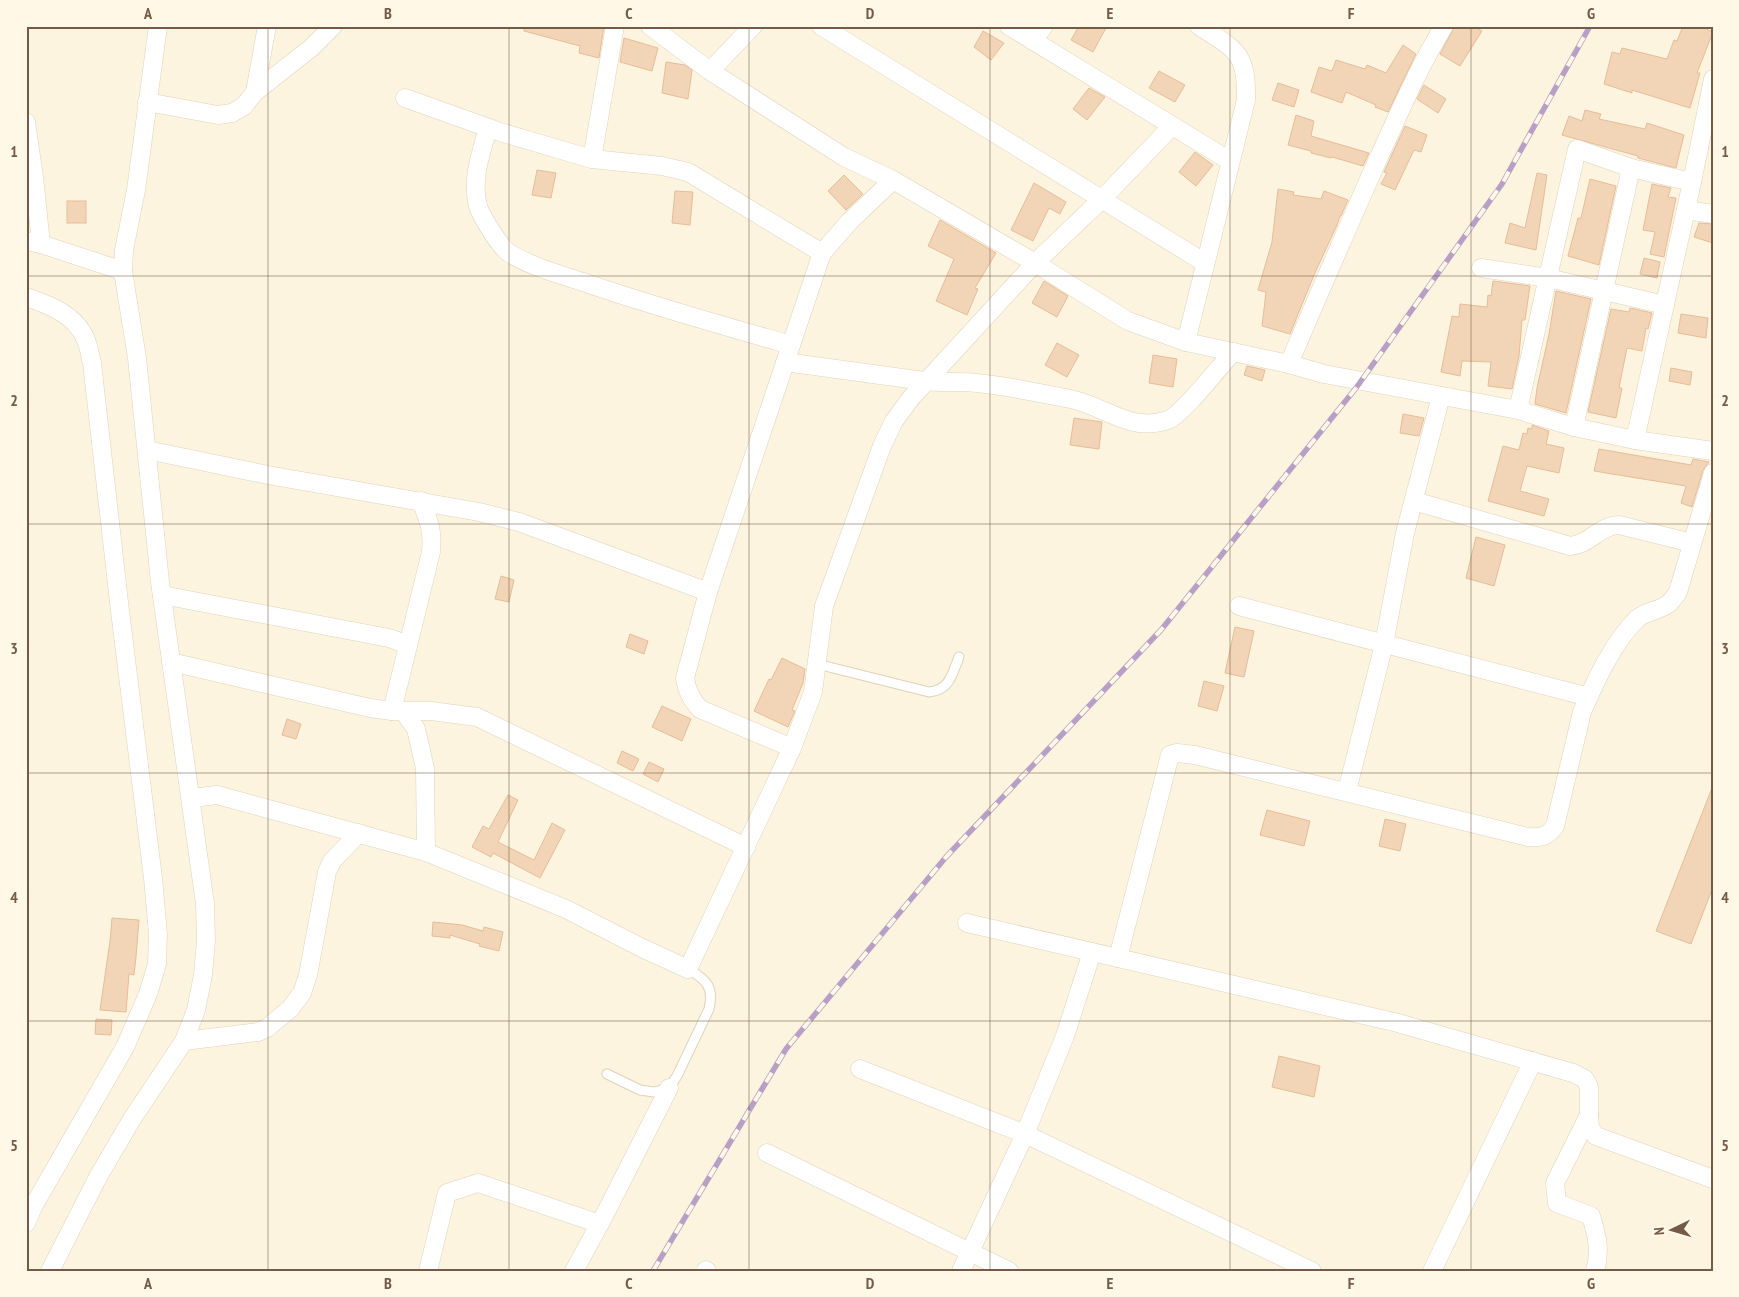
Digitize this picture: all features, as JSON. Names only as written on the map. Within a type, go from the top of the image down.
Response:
[{"type":"street","points":[[50,1271],[98,1178],[132,1119],[184,1041],[196,1010],[203,975],[206,940],[205,904],[162,595],[137,358],[123,271],[124,250],[136,190],[158,26]]},
{"type":"street","points":[[255,92],[267,26]]},
{"type":"street","points":[[147,102],[218,114],[232,113],[244,106],[255,92],[311,48],[333,26]]},
{"type":"street","points":[[592,159],[615,26]]},
{"type":"street","points":[[650,26],[710,71],[844,157],[893,180],[1035,263],[1128,321],[1186,342],[1289,364],[1324,374],[1518,410],[1574,427],[1635,440],[1713,450]]},
{"type":"street","points":[[710,71],[753,26]]},
{"type":"street","points":[[822,26],[1205,263]]},
{"type":"street","points":[[1009,26],[1230,161]]},
{"type":"street","points":[[1033,41],[1044,26]]},
{"type":"street","points":[[1186,342],[1246,100],[1246,74],[1242,62],[1233,48],[1198,26]]},
{"type":"street","points":[[1289,364],[1336,251],[1409,91],[1430,48],[1444,26]]},
{"type":"street","points":[[1635,440],[1692,182],[1707,135],[1713,79]]},
{"type":"street","points":[[405,98],[488,128],[592,159],[662,166],[688,172],[822,253]]},
{"type":"street","points":[[26,122],[34,177],[33,242],[123,271]]},
{"type":"street","points":[[191,798],[217,795],[426,852],[566,909],[688,969],[792,748],[813,692],[824,606],[882,446],[894,421],[911,398],[1035,263],[1102,199],[1172,126]]},
{"type":"street","points":[[488,128],[476,174],[475,188],[478,207],[496,238],[507,252],[531,264],[643,302],[791,345]]},
{"type":"street","points":[[1518,410],[1577,149],[1631,168],[1692,182]]},
{"type":"street","points":[[1574,427],[1631,168]]},
{"type":"street","points":[[792,748],[700,709],[686,690],[685,678],[708,592],[822,253],[850,221],[893,180]]},
{"type":"street","points":[[1686,210],[1713,214]]},
{"type":"street","points":[[1481,268],[1548,278],[1665,305]]},
{"type":"street","points":[[26,297],[61,311],[76,323],[86,339],[92,363],[120,611],[154,878],[158,934],[157,964],[148,994],[125,1047],[26,1223]]},
{"type":"street","points":[[785,362],[927,381],[978,383],[1074,400],[1123,420],[1148,424],[1170,419],[1184,408],[1233,352]]},
{"type":"street","points":[[1347,792],[1384,644],[1406,533],[1441,396]]},
{"type":"street","points":[[147,450],[268,475],[479,512],[519,522],[708,592]]},
{"type":"street","points":[[1118,958],[1170,755],[1177,753],[1195,755],[1528,837],[1540,838],[1548,835],[1555,826],[1582,712],[1617,644],[1638,618],[1668,604],[1678,592],[1713,473]]},
{"type":"street","points":[[398,712],[408,644],[431,552],[431,528],[421,501]]},
{"type":"street","points":[[1414,501],[1570,546],[1580,545],[1602,529],[1620,525],[1692,543]]},
{"type":"street","points":[[162,595],[389,638],[408,644]]},
{"type":"street","points":[[1239,606],[1589,697]]},
{"type":"street","points":[[172,662],[398,712],[430,711],[477,717],[746,846]]},
{"type":"street","points":[[398,712],[416,729],[425,768],[426,852]]},
{"type":"street","points":[[184,1041],[258,1032],[267,1028],[297,1001],[308,975],[327,872],[332,861],[359,833]]},
{"type":"street","points":[[967,923],[1398,1023],[1573,1072],[1585,1079],[1589,1087],[1590,1128],[1596,1136],[1713,1180]]},
{"type":"street","points":[[961,1271],[1025,1134],[1065,1036],[1092,952]]},
{"type":"street","points":[[1432,1271],[1533,1062]]},
{"type":"street","points":[[860,1069],[1025,1134],[1312,1271]]},
{"type":"street","points":[[574,1271],[669,1088]]},
{"type":"street","points":[[1589,1116],[1555,1183],[1557,1203],[1591,1216],[1599,1240],[1598,1262],[1595,1271]]},
{"type":"street","points":[[767,1153],[1008,1271]]},
{"type":"street","points":[[428,1271],[447,1193],[478,1183],[600,1224]]},
{"type":"lane","points":[[817,664],[929,692],[937,691],[947,684],[959,657]]},
{"type":"lane","points":[[607,1074],[640,1090],[654,1092],[669,1088],[681,1067],[712,999],[711,989],[703,978],[688,969]]},
{"type":"building","points":[[524,26],[604,26],[599,58],[579,53],[580,46],[524,31]]},
{"type":"building","points":[[1079,26],[1107,26],[1093,52],[1071,40]]},
{"type":"building","points":[[1455,26],[1473,26],[1482,31],[1460,66],[1440,54]]},
{"type":"building","points":[[1683,26],[1699,26],[1713,32],[1697,73],[1700,73],[1690,108],[1632,90],[1632,93],[1604,84],[1612,52],[1620,54],[1622,48],[1667,59],[1674,40],[1677,41]]},
{"type":"building","points":[[983,31],[1004,43],[991,60],[974,47]]},
{"type":"building","points":[[624,38],[658,48],[652,71],[620,62]]},
{"type":"building","points":[[1403,45],[1416,54],[1388,112],[1346,92],[1342,103],[1311,92],[1319,67],[1332,71],[1336,60],[1365,69],[1367,65],[1386,73]]},
{"type":"building","points":[[666,62],[685,65],[692,70],[688,99],[662,93]]},
{"type":"building","points":[[1159,71],[1185,85],[1175,102],[1149,88]]},
{"type":"building","points":[[1278,83],[1299,90],[1294,107],[1272,100]]},
{"type":"building","points":[[1424,85],[1446,99],[1438,113],[1417,99]]},
{"type":"building","points":[[1089,88],[1105,97],[1087,120],[1073,109]]},
{"type":"building","points":[[1585,110],[1601,114],[1599,119],[1645,129],[1647,123],[1684,135],[1676,168],[1562,135],[1569,116],[1582,121]]},
{"type":"building","points":[[1296,115],[1314,121],[1311,136],[1369,153],[1363,166],[1311,153],[1311,151],[1288,145]]},
{"type":"building","points":[[1405,126],[1427,135],[1421,152],[1414,150],[1395,190],[1381,184],[1387,173],[1384,172]]},
{"type":"building","points":[[1195,152],[1213,165],[1196,186],[1179,172]]},
{"type":"building","points":[[537,170],[556,173],[551,198],[532,195]]},
{"type":"building","points":[[1537,173],[1547,175],[1536,250],[1505,243],[1510,223],[1525,228]]},
{"type":"building","points":[[844,175],[863,194],[846,210],[828,191]]},
{"type":"building","points":[[1590,179],[1616,186],[1599,265],[1568,256],[1578,218],[1581,218]]},
{"type":"building","points":[[1034,183],[1066,202],[1060,214],[1049,208],[1033,241],[1011,230]]},
{"type":"building","points":[[1652,184],[1671,188],[1668,197],[1676,198],[1664,257],[1650,254],[1655,232],[1643,230]]},
{"type":"building","points":[[1278,189],[1294,192],[1293,195],[1321,199],[1324,191],[1348,200],[1290,334],[1262,326],[1266,292],[1258,290],[1272,242]]},
{"type":"building","points":[[675,191],[693,192],[690,225],[672,223]]},
{"type":"building","points":[[67,201],[86,201],[86,223],[67,223]]},
{"type":"building","points":[[940,220],[996,253],[975,288],[978,289],[967,315],[936,301],[954,259],[928,246]]},
{"type":"building","points":[[1699,223],[1713,224],[1713,243],[1694,237]]},
{"type":"building","points":[[1644,258],[1660,262],[1657,278],[1640,274]]},
{"type":"building","points":[[1044,281],[1068,296],[1057,317],[1032,303]]},
{"type":"building","points":[[1493,281],[1530,286],[1525,320],[1522,320],[1519,356],[1512,389],[1488,386],[1491,362],[1462,361],[1460,376],[1441,372],[1452,316],[1459,317],[1460,304],[1487,307],[1488,295],[1491,296]]},
{"type":"building","points":[[1556,291],[1591,299],[1566,413],[1535,404]]},
{"type":"building","points":[[1630,308],[1652,313],[1648,329],[1646,328],[1642,351],[1627,348],[1619,388],[1622,388],[1616,418],[1588,412],[1611,309],[1629,312]]},
{"type":"building","points":[[1681,314],[1708,318],[1706,338],[1678,333]]},
{"type":"building","points":[[1057,343],[1079,355],[1067,377],[1045,365]]},
{"type":"building","points":[[1153,355],[1177,359],[1173,387],[1149,383]]},
{"type":"building","points":[[1247,366],[1265,370],[1262,381],[1244,375]]},
{"type":"building","points":[[1671,368],[1692,372],[1690,385],[1669,381]]},
{"type":"building","points":[[1403,414],[1424,418],[1419,436],[1400,433]]},
{"type":"building","points":[[1074,418],[1102,422],[1099,449],[1070,445]]},
{"type":"building","points":[[1532,425],[1549,431],[1546,444],[1564,448],[1559,473],[1527,466],[1520,491],[1549,499],[1544,516],[1488,501],[1503,446],[1519,450],[1523,433],[1527,434],[1528,428],[1532,429]]},
{"type":"building","points":[[1599,449],[1691,465],[1693,459],[1709,462],[1703,470],[1692,507],[1681,503],[1686,486],[1594,471]]},
{"type":"building","points":[[1476,537],[1505,545],[1494,586],[1466,578]]},
{"type":"building","points":[[501,576],[514,580],[509,602],[495,599]]},
{"type":"building","points":[[1235,627],[1254,631],[1244,677],[1225,673]]},
{"type":"building","points":[[630,634],[648,641],[644,654],[626,647]]},
{"type":"building","points":[[782,658],[805,669],[803,683],[792,710],[795,711],[788,727],[754,711],[769,679],[771,680]]},
{"type":"building","points":[[1204,681],[1224,686],[1217,711],[1198,706]]},
{"type":"building","points":[[662,706],[691,719],[682,741],[652,727]]},
{"type":"building","points":[[287,719],[301,724],[296,739],[282,735]]},
{"type":"building","points":[[622,751],[639,759],[633,771],[617,763]]},
{"type":"building","points":[[649,762],[664,769],[658,782],[643,774]]},
{"type":"building","points":[[1712,788],[1713,887],[1691,944],[1656,931]]},
{"type":"building","points":[[508,795],[518,800],[498,842],[534,860],[552,823],[565,830],[540,878],[493,853],[491,857],[472,847],[483,826],[489,829]]},
{"type":"building","points":[[1267,810],[1310,821],[1304,846],[1260,835]]},
{"type":"building","points":[[1385,819],[1406,824],[1400,851],[1379,846]]},
{"type":"building","points":[[112,918],[139,920],[134,975],[129,974],[126,1012],[100,1010]]},
{"type":"building","points":[[433,922],[462,925],[483,931],[484,927],[503,932],[499,951],[450,935],[450,938],[432,936]]},
{"type":"building","points":[[96,1019],[112,1020],[111,1035],[95,1034]]},
{"type":"building","points":[[1279,1056],[1320,1066],[1314,1097],[1272,1087]]},
{"type":"railway","points":[[653,1271],[786,1049],[946,857],[1161,630],[1356,388],[1502,184],[1590,26]]}]
